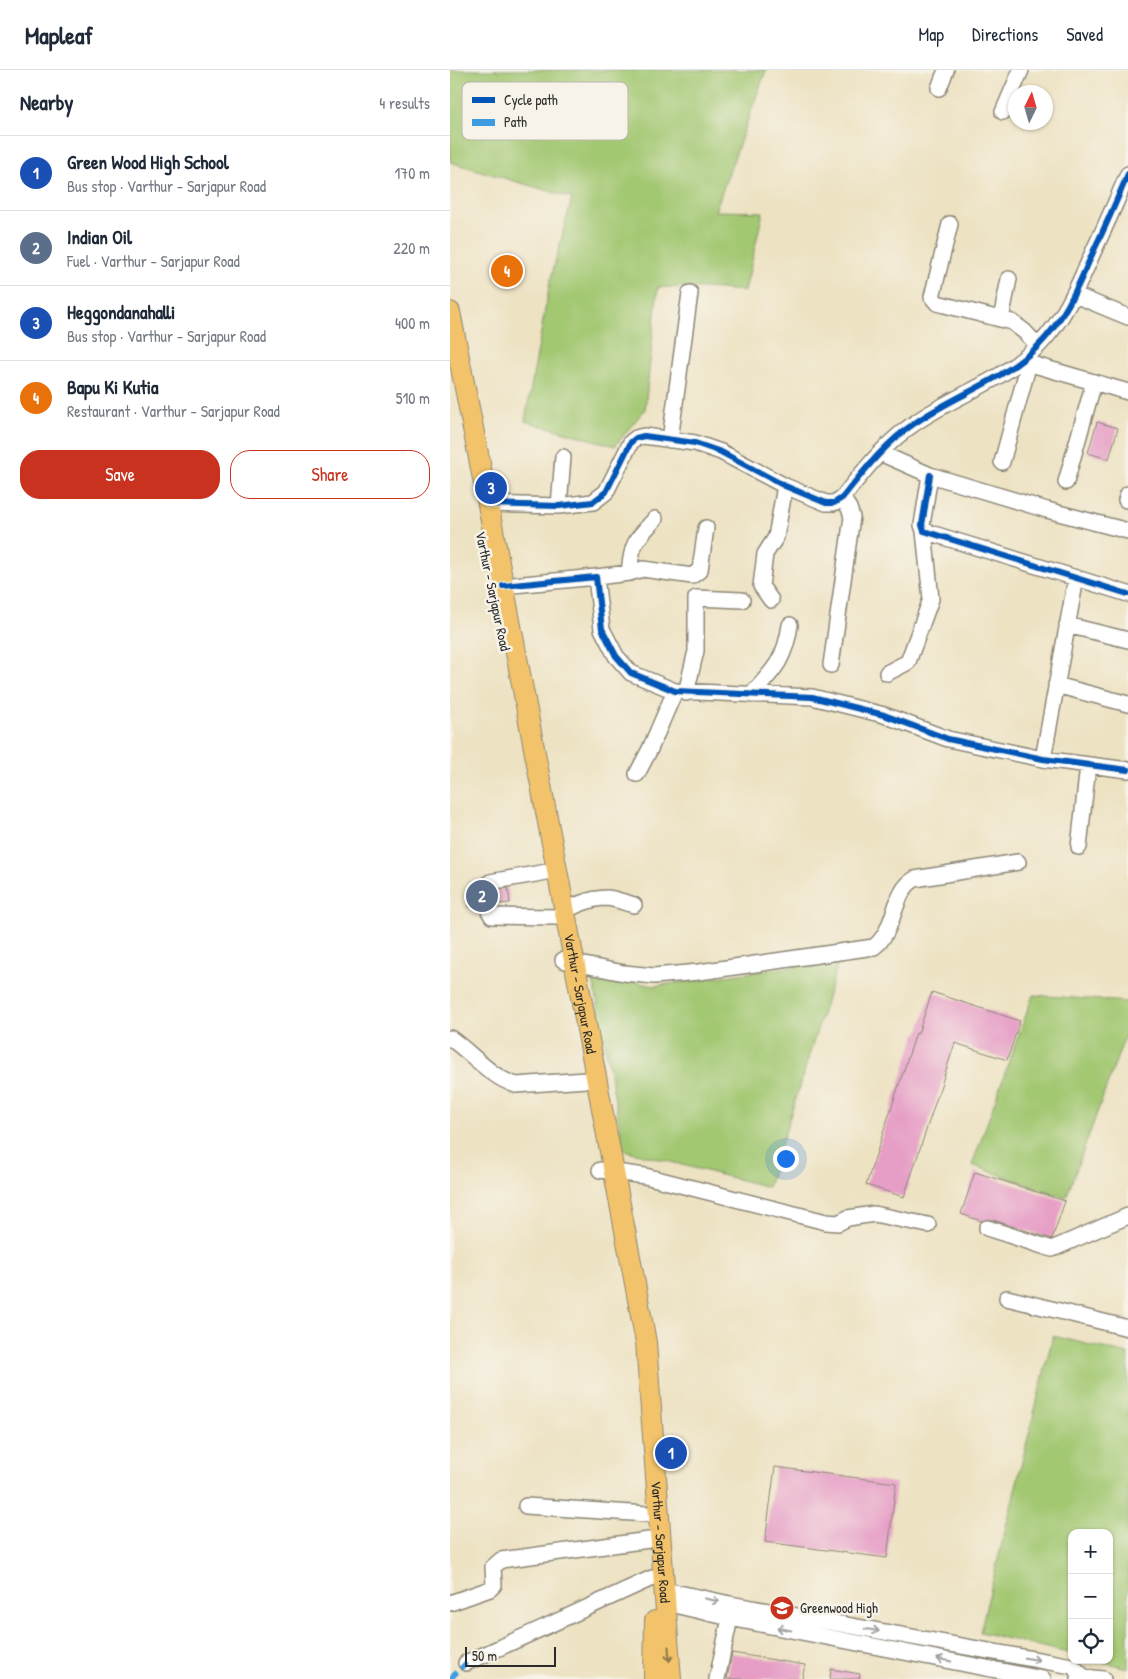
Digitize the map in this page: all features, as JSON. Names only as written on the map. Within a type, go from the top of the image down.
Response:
[{"type":"main road","name":"Varthur - Sarjapur Road","points":[[450,312],[503,586],[607,1171],[636,1356],[649,1540],[661,1590],[655,1619],[654,1679]]},
{"type":"main road","name":"Varthur - Sarjapur Road","points":[[450,362],[476,510],[494,592],[547,872],[560,914]]},
{"type":"main road","name":"Varthur - Sarjapur Road","points":[[569,962],[586,1080],[646,1342],[661,1590],[671,1679]]},
{"type":"street","points":[[939,88],[946,70]]},
{"type":"street","points":[[1003,112],[1021,70]]},
{"type":"street","points":[[488,504],[559,506],[593,502],[606,492],[631,442],[636,438],[644,436],[696,443],[721,452],[785,486],[826,503],[834,503],[842,498],[880,453],[913,424],[945,404],[1025,362],[1063,314],[1075,295],[1128,174]]},
{"type":"street","points":[[950,224],[932,297],[937,303],[1012,322],[1038,346]]},
{"type":"street","points":[[1001,319],[1009,279]]},
{"type":"street","points":[[670,440],[690,293]]},
{"type":"street","points":[[1075,295],[1128,317]]},
{"type":"street","points":[[1025,362],[1128,392]]},
{"type":"street","points":[[1002,462],[1025,362]]},
{"type":"street","points":[[1066,482],[1094,382]]},
{"type":"street","points":[[880,453],[930,475],[1047,510],[1128,531]]},
{"type":"street","points":[[559,506],[563,457]]},
{"type":"street","points":[[887,673],[908,662],[931,599],[922,525],[930,475]]},
{"type":"street","points":[[771,600],[761,586],[765,554],[776,537],[785,486]]},
{"type":"street","points":[[831,665],[852,516],[842,498]]},
{"type":"street","points":[[629,572],[631,550],[636,540],[655,519]]},
{"type":"street","points":[[503,586],[596,577],[643,568],[692,576],[700,570],[706,528]]},
{"type":"street","points":[[924,530],[1128,594]]},
{"type":"street","points":[[596,577],[602,629],[616,656],[631,673],[680,692],[812,697],[884,715],[948,739],[1043,759],[1128,770]]},
{"type":"street","points":[[1043,759],[1076,578]]},
{"type":"street","points":[[637,774],[680,692],[696,651],[696,598],[742,600]]},
{"type":"street","points":[[751,695],[777,666],[785,651],[790,624]]},
{"type":"street","points":[[1067,625],[1128,640]]},
{"type":"street","points":[[1056,685],[1128,704]]},
{"type":"street","points":[[1079,847],[1088,765]]},
{"type":"street","points":[[569,962],[624,973],[654,976],[699,972],[874,947],[886,936],[903,890],[908,882],[915,879],[1018,862]]},
{"type":"street","points":[[547,872],[490,882],[486,889],[486,901],[492,916],[560,914],[596,899],[609,898],[634,905]]},
{"type":"street","points":[[450,1038],[505,1082],[516,1085],[586,1080]]},
{"type":"street","points":[[607,1171],[645,1176],[826,1222],[838,1223],[848,1218],[874,1214],[928,1225]]},
{"type":"street","points":[[987,1228],[1052,1250],[1128,1216]]},
{"type":"street","points":[[1007,1298],[1128,1328]]},
{"type":"street","points":[[526,1506],[648,1514]]},
{"type":"street","points":[[450,1603],[490,1589],[494,1585],[493,1567],[501,1560],[649,1540]]},
{"type":"street","points":[[661,1590],[730,1618],[1043,1679]]},
{"type":"street","points":[[466,1663],[661,1590],[1072,1666],[1082,1678],[1103,1679]]},
{"type":"street","points":[[717,1679],[730,1618]]},
{"type":"green space","points":[[450,70],[766,70],[715,211],[763,212],[745,291],[658,287],[645,409],[615,446],[525,421],[550,282],[572,198],[450,162]]},
{"type":"green space","points":[[839,960],[768,1187],[624,1150],[592,973],[654,986]]},
{"type":"green space","points":[[1033,995],[1128,1002],[1128,1028],[1066,1198],[972,1165]]},
{"type":"green space","points":[[1053,1336],[1128,1354],[1128,1668],[1112,1664],[1113,1529],[1068,1529],[1068,1653],[980,1632]]},
{"type":"building","points":[[1097,422],[1118,428],[1109,459],[1088,453]]},
{"type":"building","points":[[508,888],[510,903],[496,904],[496,890]]},
{"type":"building","points":[[477,889],[477,906],[469,907],[468,890]]},
{"type":"building","points":[[932,992],[1020,1021],[1007,1060],[955,1043],[904,1197],[866,1185],[916,1033],[918,1034]]},
{"type":"building","points":[[975,1172],[1065,1201],[1052,1239],[990,1219],[981,1221],[961,1214]]},
{"type":"building","points":[[775,1467],[896,1483],[887,1558],[765,1542]]},
{"type":"building","points":[[732,1653],[805,1665],[802,1679],[727,1679]]},
{"type":"building","points":[[831,1669],[860,1674],[859,1679],[830,1679]]},
{"type":"marked path","points":[[450,1679],[466,1663]]},
{"type":"cycle path","points":[[488,504],[559,506],[593,502],[606,492],[631,442],[636,438],[644,436],[695,443],[721,452],[785,486],[826,503],[834,503],[842,498],[876,458],[904,431],[930,413],[1008,370],[1047,337],[1063,314],[1076,289],[1128,174]]},
{"type":"cycle path","points":[[930,475],[922,525],[924,531],[1128,594]]},
{"type":"cycle path","points":[[503,586],[596,577],[602,629],[616,656],[631,673],[675,691],[812,697],[884,715],[948,739],[1043,759],[1128,770]]},
{"type":"place","name":"Bapu Ki Kutia","points":[[507,271]]},
{"type":"place","name":"Heggondanahalli","points":[[491,488]]},
{"type":"place","name":"Indian Oil","points":[[482,896]]},
{"type":"place","name":"Green Wood High School","points":[[671,1453]]},
{"type":"place","name":"Greenwood High","points":[[782,1608]]}]
